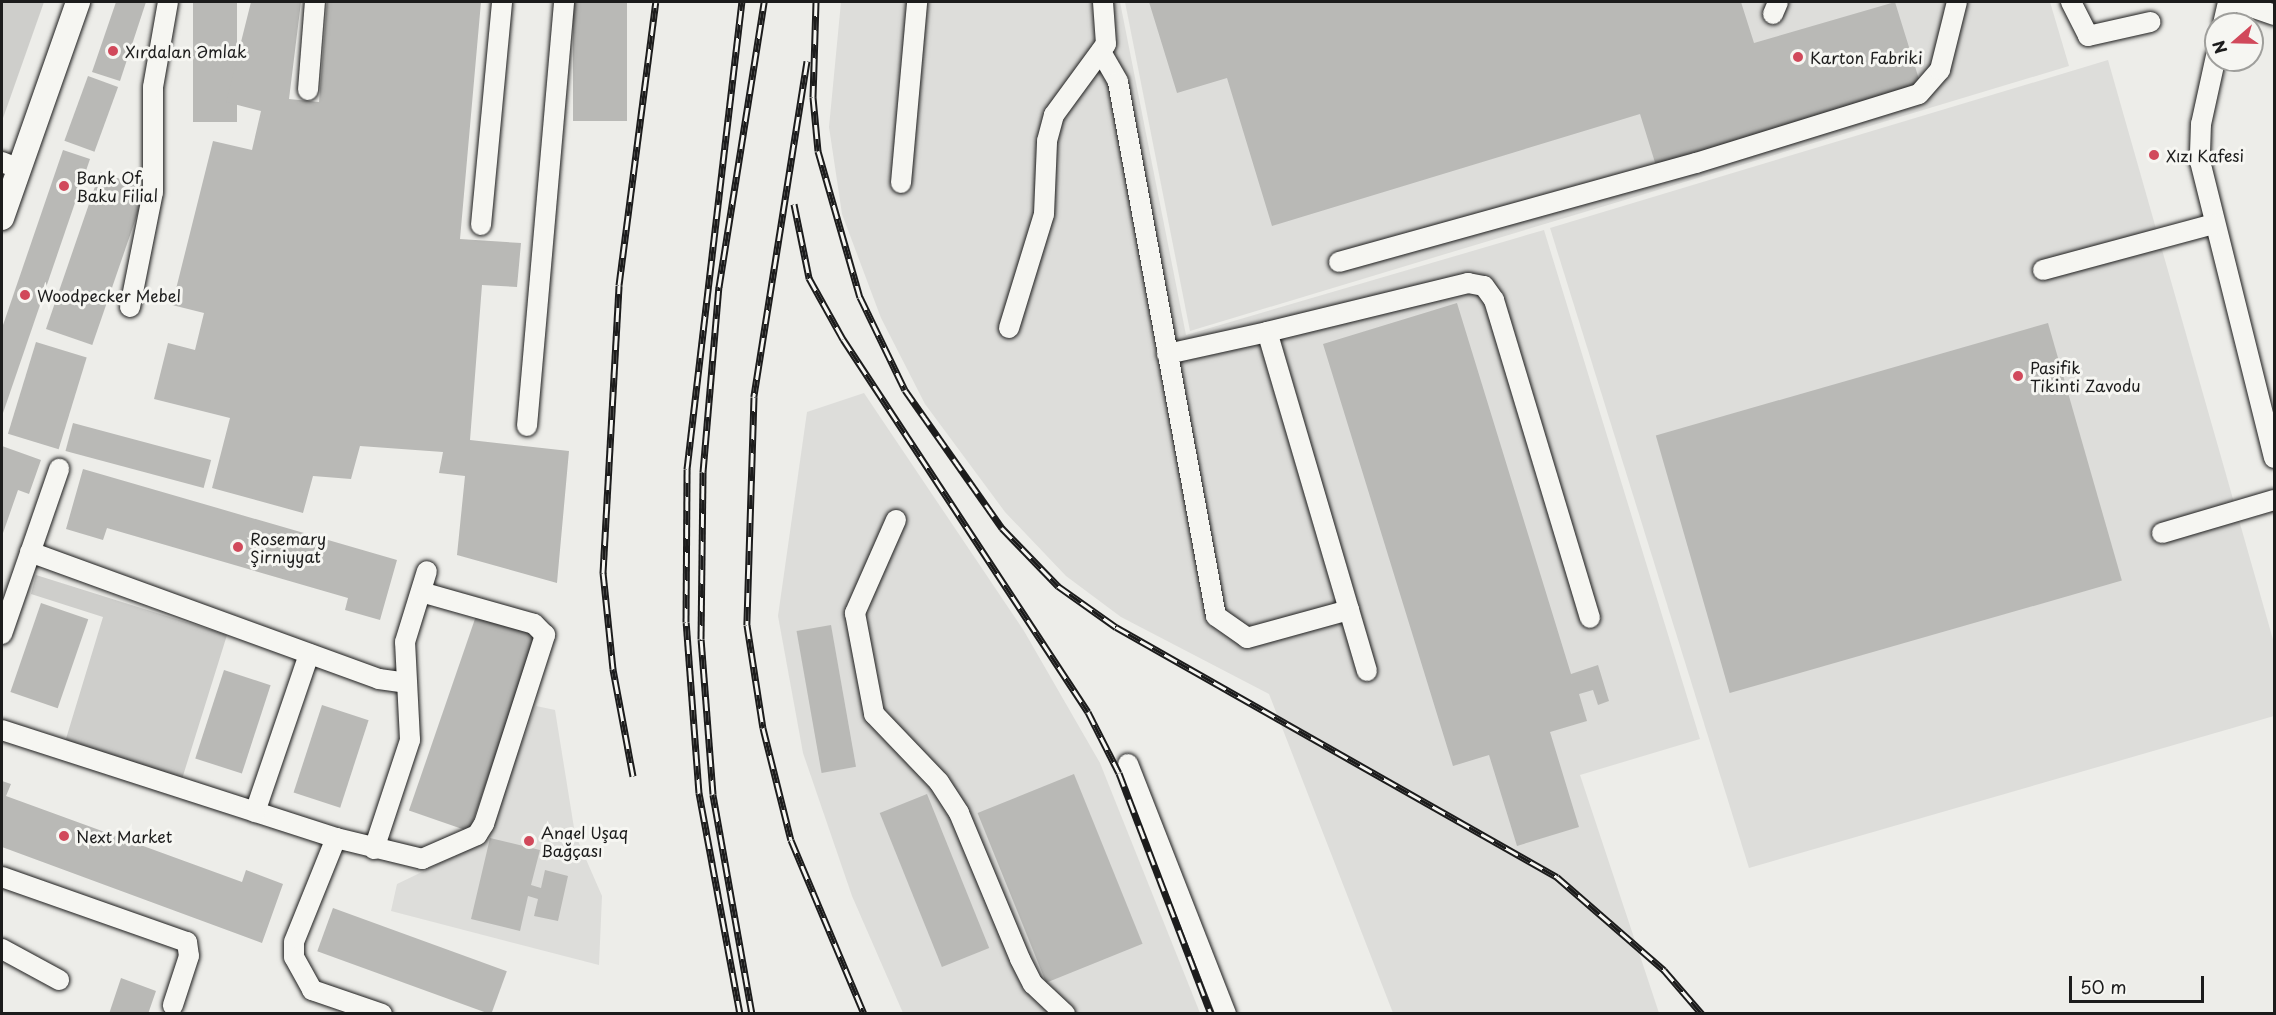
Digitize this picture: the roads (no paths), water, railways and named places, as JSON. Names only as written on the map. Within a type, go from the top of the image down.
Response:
[{"type":"main road","points":[[2,218],[10,166],[78,2]]},
{"type":"street","points":[[130,307],[153,192],[153,87],[168,2]]},
{"type":"street","points":[[308,90],[315,2]]},
{"type":"street","points":[[481,225],[502,2]]},
{"type":"street","points":[[527,426],[564,2]]},
{"type":"street","points":[[901,183],[917,2]]},
{"type":"street","points":[[1009,328],[1044,214],[1047,141],[1054,115],[1101,52],[1108,34],[1102,2]]},
{"type":"street","points":[[1339,262],[1696,163],[1920,94],[1940,70],[1957,2]]},
{"type":"street","points":[[2071,2],[2088,36],[2150,22]]},
{"type":"street","points":[[2237,2],[2274,15]]},
{"type":"street","points":[[1101,52],[1118,82],[1216,616],[1247,638],[1349,610]]},
{"type":"street","points":[[2213,72],[2199,141],[2214,224],[2274,458]]},
{"type":"street","points":[[2043,270],[2214,224]]},
{"type":"street","points":[[1167,354],[1468,283],[1484,286],[1494,300],[1590,618]]},
{"type":"street","points":[[1267,332],[1367,671]]},
{"type":"street","points":[[2,634],[59,469]]},
{"type":"street","points":[[2162,533],[2274,501]]},
{"type":"street","points":[[896,520],[855,613],[874,714],[949,797],[1020,959],[1034,984],[1065,1014]]},
{"type":"street","points":[[30,552],[379,679],[406,683]]},
{"type":"street","points":[[374,849],[410,740],[405,642],[427,571]]},
{"type":"street","points":[[2,729],[336,838],[414,861],[477,835],[545,640],[542,628],[534,624],[421,592]]},
{"type":"street","points":[[255,812],[309,654]]},
{"type":"street","points":[[1128,765],[1226,1014]]},
{"type":"street","points":[[336,838],[294,942],[294,957],[312,990],[382,1014]]},
{"type":"street","points":[[2,877],[187,942],[189,956],[173,1005]]},
{"type":"street","points":[[2,949],[59,980]]},
{"type":"railway","points":[[633,776],[613,669],[603,573],[619,285],[656,2]]},
{"type":"railway","points":[[740,1014],[699,793],[686,622],[687,469],[742,2]]},
{"type":"railway","points":[[752,1014],[713,794],[701,639],[703,472],[719,287],[764,2]]},
{"type":"railway","points":[[816,2],[813,97],[818,151],[860,297],[905,390],[1002,528],[1058,586],[1116,627],[1557,877],[1664,970],[1702,1014]]},
{"type":"railway","points":[[807,61],[754,397],[747,625],[763,728],[791,840],[864,1014]]},
{"type":"railway","points":[[794,204],[809,278],[843,339],[1088,712],[1119,773],[1211,1014]]},
{"type":"place","name":"Xırdalan Əmlak","points":[[113,51]]},
{"type":"place","name":"Karton Fabriki","points":[[1798,57]]},
{"type":"place","name":"Xızı Kafesi","points":[[2154,155]]},
{"type":"place","name":"Bank Of Baku Filial","points":[[64,186]]},
{"type":"place","name":"Woodpecker Mebel","points":[[25,295]]},
{"type":"place","name":"Pasifik Tikinti Zavodu","points":[[2018,376]]},
{"type":"place","name":"Rosemary Şirniyyat","points":[[238,547]]},
{"type":"place","name":"Next Market","points":[[64,836]]},
{"type":"place","name":"Angel Uşaq Bağçası","points":[[529,841]]}]
